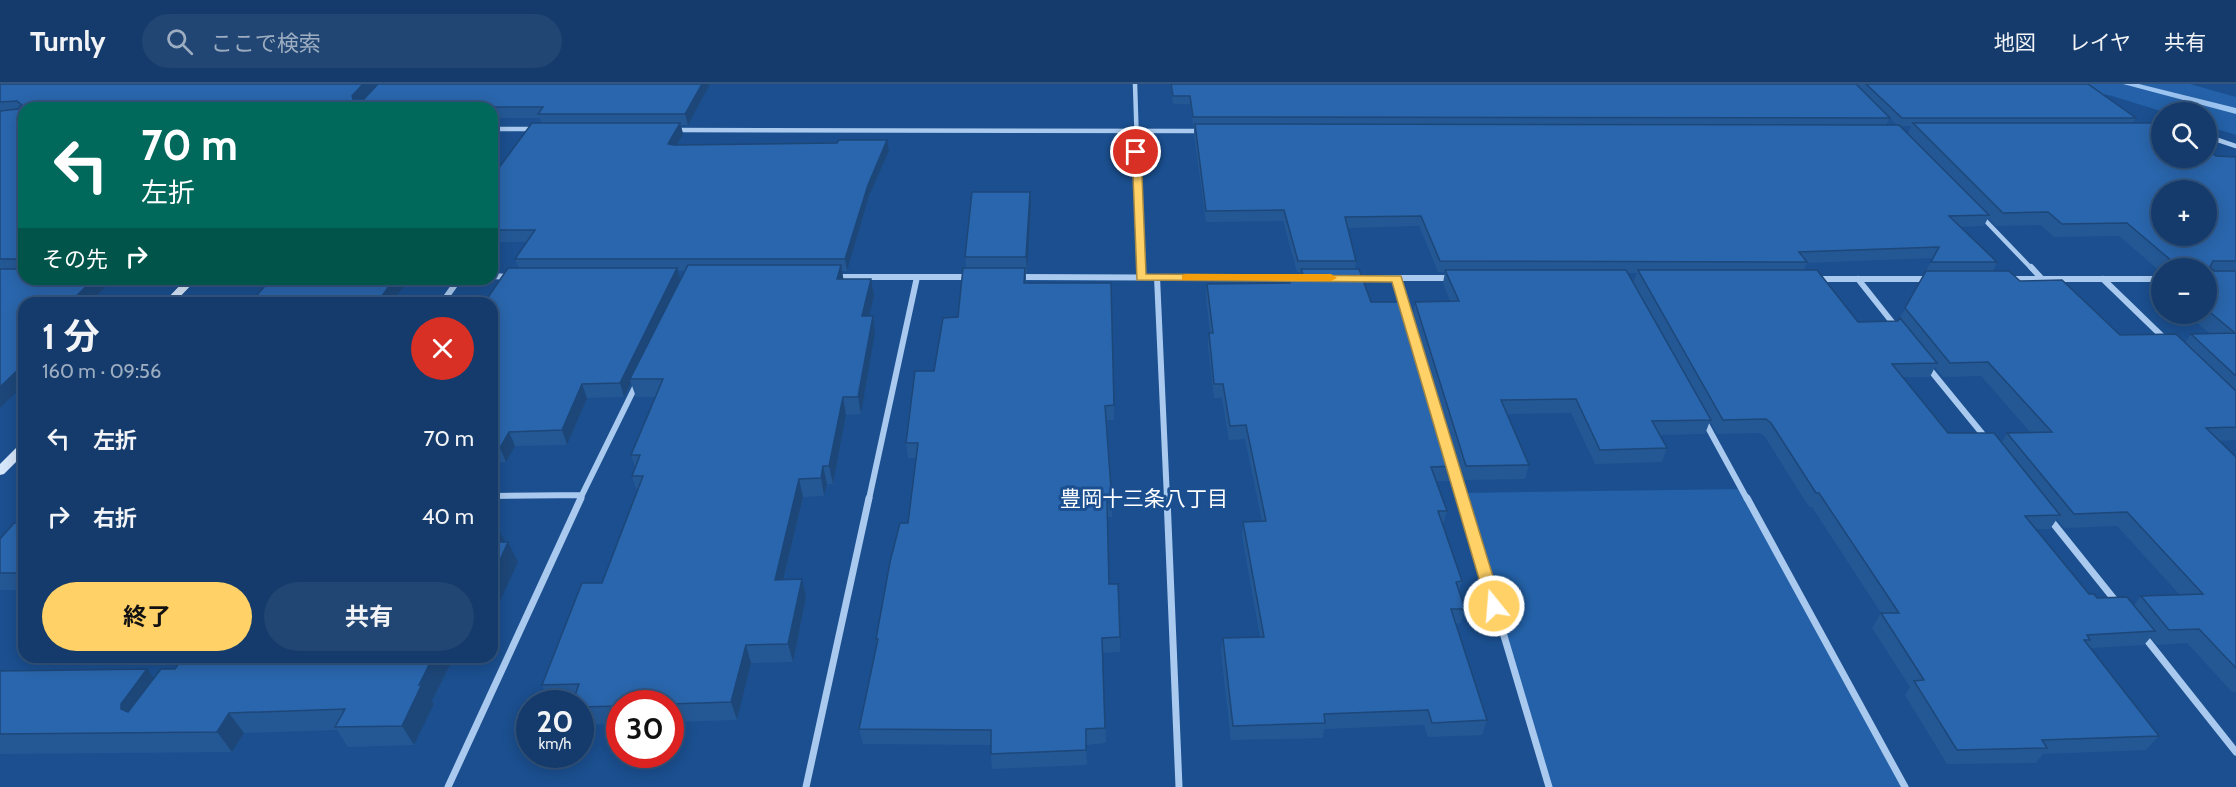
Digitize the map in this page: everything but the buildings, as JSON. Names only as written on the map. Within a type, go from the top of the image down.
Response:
[{"type":"street","points":[[1136,84],[1135,130],[1141,277]]},
{"type":"street","points":[[498,129],[540,129]]},
{"type":"street","points":[[670,130],[1206,131]]},
{"type":"street","points":[[2217,140],[2236,146]]},
{"type":"street","points":[[1979,213],[2042,279]]},
{"type":"street","points":[[498,276],[515,277]]},
{"type":"street","points":[[826,277],[976,277]]},
{"type":"street","points":[[806,787],[917,277]]},
{"type":"street","points":[[1011,277],[1301,278]]},
{"type":"street","points":[[1157,278],[1179,787]]},
{"type":"street","points":[[1348,278],[1454,278]]},
{"type":"street","points":[[1396,278],[1407,312]]},
{"type":"street","points":[[1811,279],[1938,279]]},
{"type":"street","points":[[1858,279],[1902,334]]},
{"type":"street","points":[[2008,279],[2151,279]]},
{"type":"street","points":[[2103,279],[2169,343]]},
{"type":"street","points":[[174,297],[186,285]]},
{"type":"street","points":[[1924,362],[1991,446]]},
{"type":"street","points":[[448,787],[582,495],[643,370]]},
{"type":"street","points":[[1704,419],[1905,787]]},
{"type":"street","points":[[0,471],[18,453]]},
{"type":"street","points":[[1450,459],[1549,787]]},
{"type":"street","points":[[498,496],[582,495]]},
{"type":"street","points":[[2043,511],[2125,613]]},
{"type":"street","points":[[2140,631],[2236,752]]},
{"type":"shaded area","points":[[2058,84],[2190,84],[2236,97],[2236,135],[2217,129],[2217,102],[2151,102],[2151,108],[2112,96]]},
{"type":"shaded area","points":[[1743,489],[1905,787],[1549,787],[1461,493]]},
{"type":"waterway","points":[[2128,84],[2236,111]]},
{"type":"slow traffic","points":[[1186,278],[1331,278]]},
{"type":"district","name":"豊岡十三条八丁目","points":[[1144,498]]},
{"type":"route","points":[[1136,152],[1141,277],[1396,278],[1494,606]]}]
